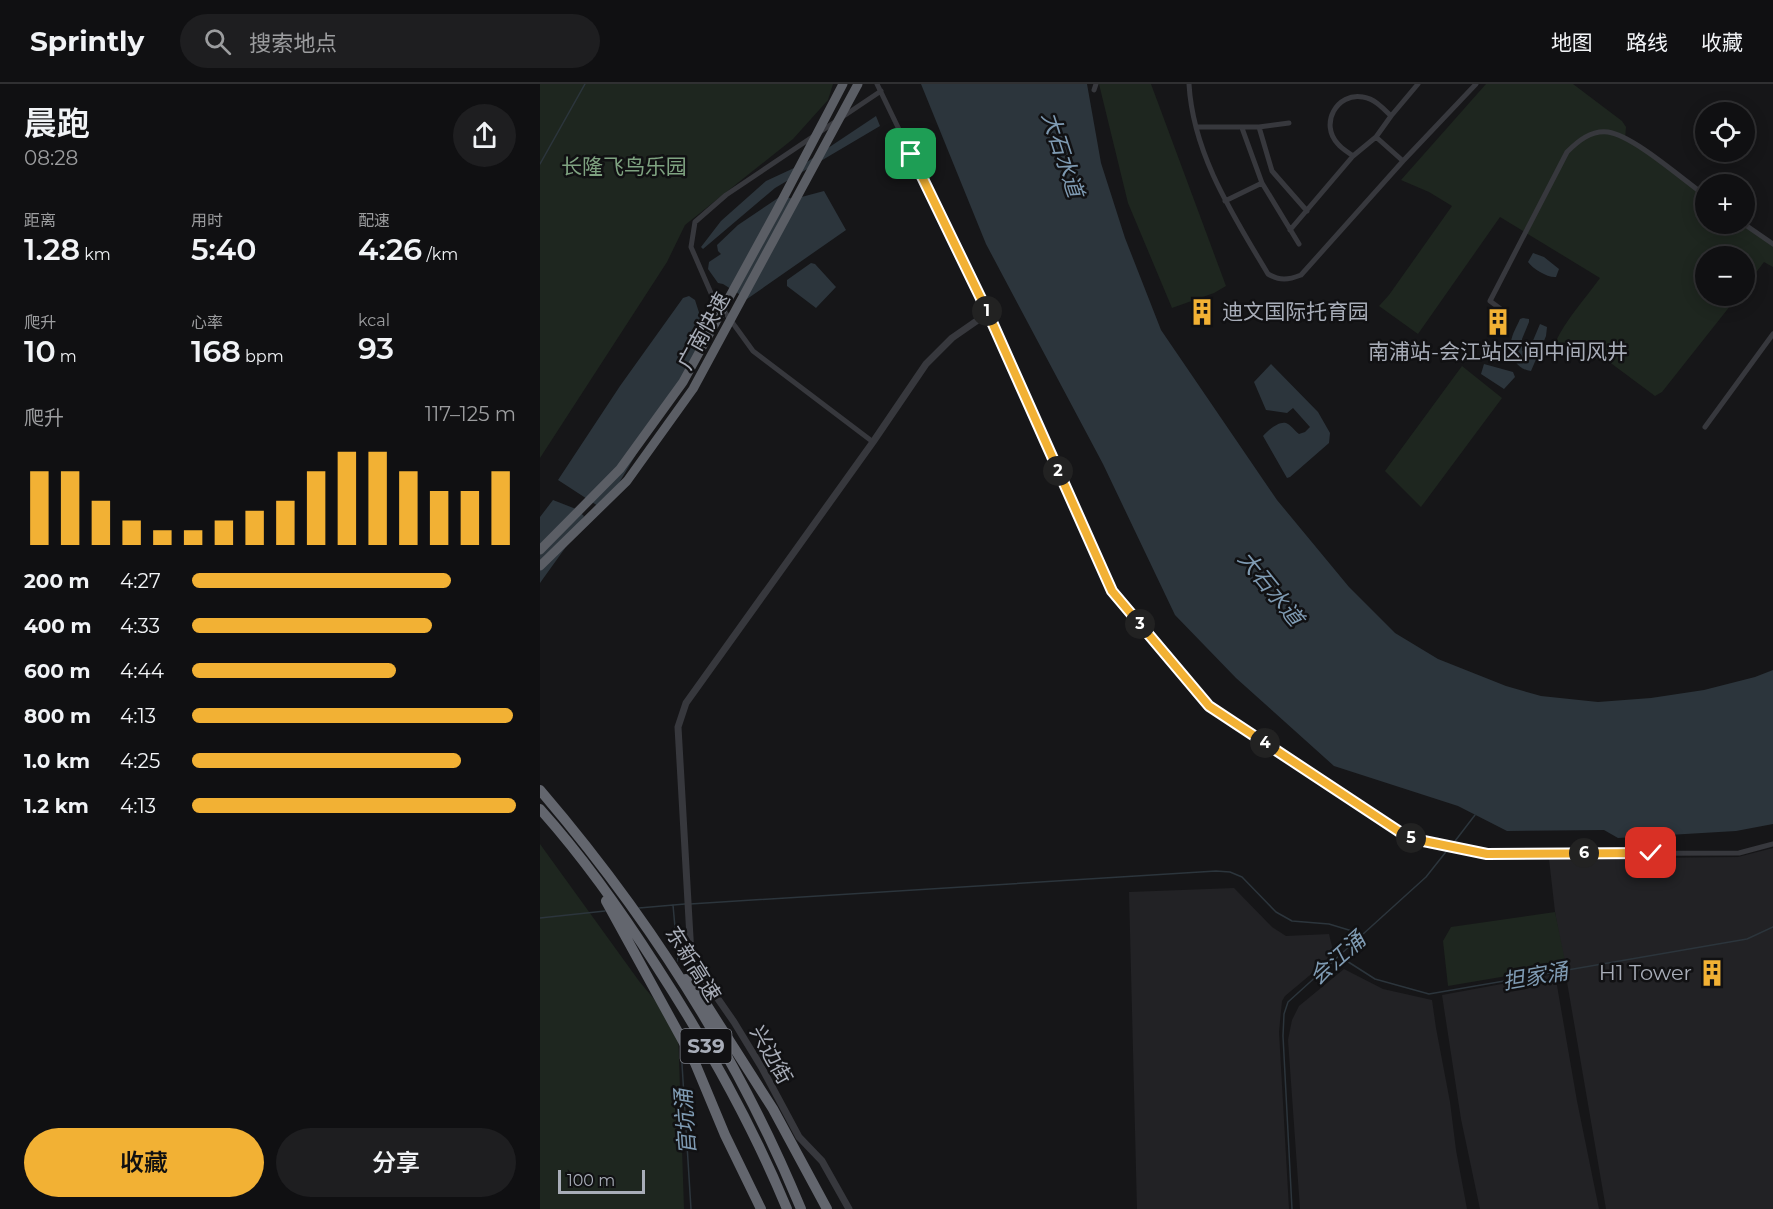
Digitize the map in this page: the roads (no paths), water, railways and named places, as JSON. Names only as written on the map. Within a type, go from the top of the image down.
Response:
[{"type":"highway","name":"广南快速","points":[[540,550],[620,469],[683,382],[843,84]]},
{"type":"highway","name":"广南快速","points":[[540,566],[627,481],[693,389],[858,84]]},
{"type":"highway","name":"东新高速","points":[[540,790],[584,842],[666,957],[733,1070],[788,1177],[801,1209]]},
{"type":"highway","name":"东新高速","points":[[540,809],[625,918],[707,1046],[775,1180],[787,1209]]},
{"type":"highway","points":[[585,864],[695,1063],[725,1135],[761,1209]]},
{"type":"highway","points":[[666,957],[701,996],[773,1109],[827,1209]]},
{"type":"street","points":[[877,84],[988,313],[1112,591],[1209,706],[1409,838],[1487,854],[1739,853],[1773,844]]},
{"type":"street","points":[[1189,84],[1191,106],[1213,178],[1268,274],[1277,280],[1288,280],[1301,275],[1403,161],[1476,84]]},
{"type":"street","points":[[1290,230],[1353,156],[1376,137],[1418,84]]},
{"type":"street","points":[[873,442],[753,351],[711,293],[691,247],[695,222],[726,195],[881,91]]},
{"type":"street","points":[[1353,156],[1337,143],[1329,129],[1332,112],[1339,103],[1351,97],[1365,97],[1379,104],[1391,116]]},
{"type":"street","points":[[1197,127],[1242,128],[1290,123]]},
{"type":"street","points":[[1258,127],[1272,171],[1307,211]]},
{"type":"street","points":[[1242,128],[1262,183],[1299,244]]},
{"type":"street","points":[[1502,310],[1490,301],[1567,152],[1580,139],[1601,132],[1620,136],[1637,145],[1695,188]]},
{"type":"street","points":[[1376,137],[1403,161]]},
{"type":"street","points":[[1225,201],[1262,183]]},
{"type":"street","points":[[1755,232],[1773,244]]},
{"type":"street","name":"兴边街","points":[[849,1209],[822,1161],[799,1137],[756,1059],[698,970],[691,955],[678,727],[686,703],[873,442],[926,364],[952,338],[988,313]]},
{"type":"street","points":[[1705,427],[1773,334]]},
{"type":"water","name":"大石水道","points":[[921,84],[1087,84],[1101,163],[1125,238],[1161,330],[1277,500],[1349,587],[1395,633],[1438,659],[1506,686],[1541,696],[1598,702],[1651,698],[1704,690],[1773,670],[1773,824],[1736,831],[1618,838],[1604,830],[1507,831],[1458,806],[1334,766],[1236,678],[1175,615],[1103,464],[986,244]]},
{"type":"water","points":[[876,116],[880,126],[775,188],[703,249],[701,247],[721,221],[766,181],[807,162]]},
{"type":"water","points":[[824,191],[846,230],[747,299],[718,283],[708,269],[709,262],[721,254],[717,245],[738,225],[781,196],[794,199]]},
{"type":"water","points":[[1533,253],[1544,257],[1559,269],[1556,277],[1545,275],[1530,265],[1528,262]]},
{"type":"water","points":[[811,263],[815,264],[836,287],[816,308],[787,286],[787,280]]},
{"type":"water","points":[[689,296],[695,300],[710,338],[686,370],[619,483],[598,506],[558,480],[620,386],[683,298]]},
{"type":"water","points":[[1520,319],[1529,319],[1529,322],[1522,339],[1522,351],[1529,350],[1540,324],[1547,327],[1546,336],[1531,371],[1518,365],[1510,347],[1512,336]]},
{"type":"water","points":[[1271,364],[1318,412],[1330,433],[1329,443],[1287,478],[1263,436],[1280,423],[1286,423],[1299,434],[1310,427],[1293,408],[1287,413],[1266,410],[1254,382]]},
{"type":"water","points":[[1484,364],[1513,372],[1515,377],[1504,389],[1481,374]]},
{"type":"water","points":[[553,500],[576,509],[584,516],[568,544],[540,583],[540,517]]},
{"type":"waterway","points":[[540,164],[585,84]]},
{"type":"waterway","name":"会江涌","points":[[1452,845],[1475,815]]},
{"type":"waterway","name":"会江涌","points":[[1292,1209],[1283,1036],[1284,1014],[1288,1002],[1426,877],[1449,848]]},
{"type":"waterway","points":[[690,904],[1216,871],[1230,872],[1242,877],[1276,912],[1292,921],[1329,924],[1362,934]]},
{"type":"waterway","points":[[639,908],[685,904]]},
{"type":"waterway","name":"官坑涌","points":[[673,905],[678,961]]},
{"type":"waterway","points":[[540,918],[605,911]]},
{"type":"waterway","name":"担家涌","points":[[1339,956],[1375,979],[1429,994],[1747,939],[1773,927]]},
{"type":"waterway","name":"官坑涌","points":[[681,1048],[691,1209]]},
{"type":"place","name":"迪文国际托育园","points":[[1202,312]]},
{"type":"place","name":"南浦站-会江站区间中间风井","points":[[1498,322]]},
{"type":"place","name":"H1 Tower","points":[[1712,973]]},
{"type":"park label","name":"长隆飞鸟乐园","points":[[624,167]]}]
